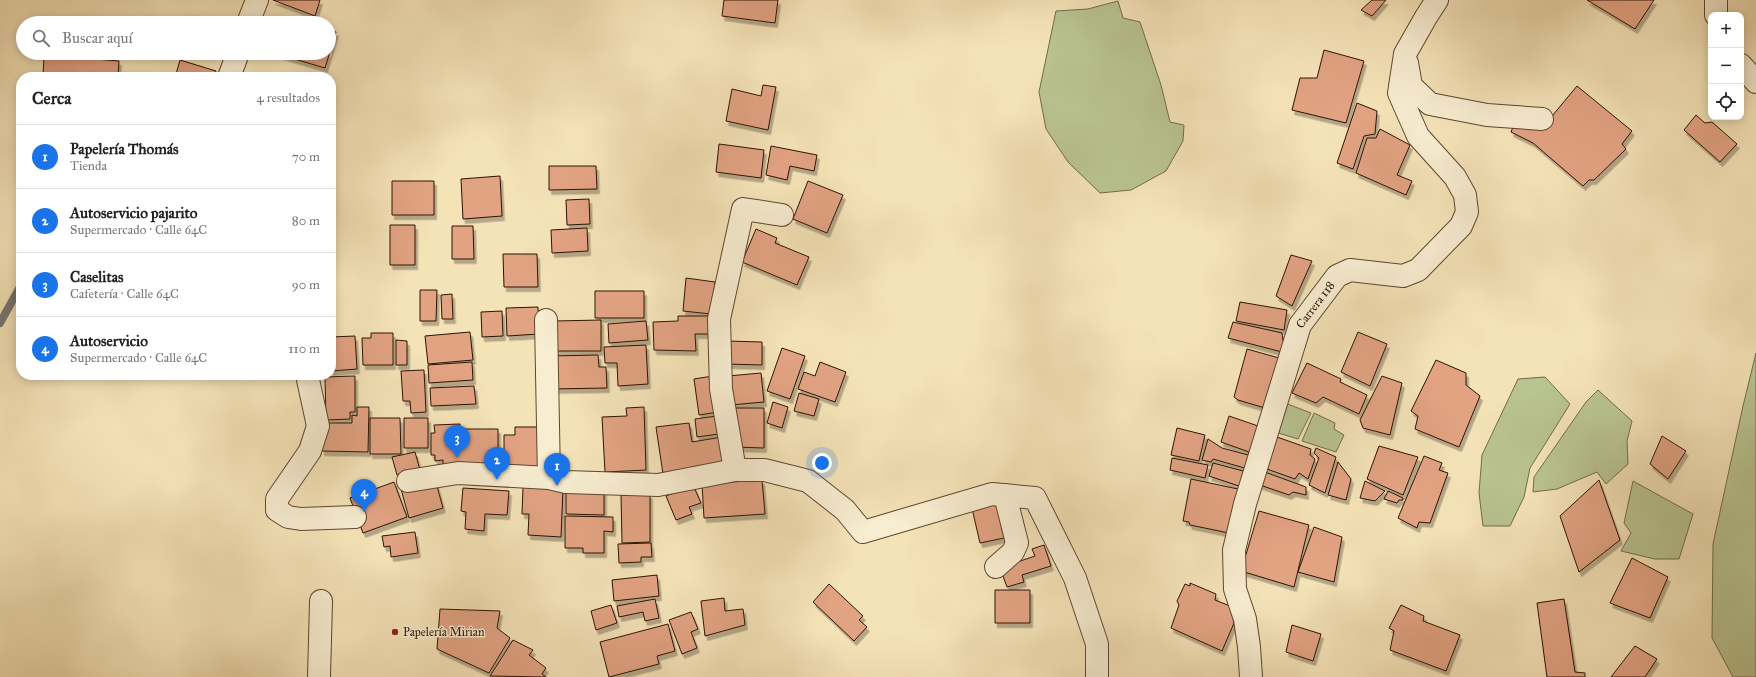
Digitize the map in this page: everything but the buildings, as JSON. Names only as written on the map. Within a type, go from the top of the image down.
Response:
[{"type":"street","points":[[251,16],[257,0]]},
{"type":"street","name":"Carrera 118","points":[[1251,677],[1245,619],[1235,589],[1234,550],[1245,504],[1300,325],[1316,302],[1343,272],[1350,270],[1403,276],[1418,270],[1461,226],[1467,212],[1465,195],[1455,177],[1418,136],[1399,93],[1406,54],[1437,0]]},
{"type":"street","points":[[1716,0],[1716,12]]},
{"type":"street","points":[[1406,54],[1411,86],[1430,104],[1487,115],[1542,119]]},
{"type":"street","points":[[231,72],[235,60]]},
{"type":"street","points":[[1744,68],[1756,82]]},
{"type":"street","points":[[735,470],[721,389],[719,319],[743,208],[782,215]]},
{"type":"street","points":[[546,320],[550,478]]},
{"type":"street","points":[[308,380],[318,426],[310,451],[276,499],[277,510],[288,517],[301,519],[354,517]]},
{"type":"street","points":[[408,481],[458,473],[550,478],[566,482],[658,485],[735,470],[764,470],[808,481],[844,510],[863,532],[992,494],[1035,498],[1075,578],[1097,644],[1097,677]]},
{"type":"street","points":[[996,567],[1012,552],[1016,544],[1005,495]]},
{"type":"street","points":[[319,677],[321,601]]},
{"type":"green space","points":[[1118,1],[1123,18],[1140,22],[1161,85],[1170,122],[1184,125],[1183,141],[1166,171],[1131,190],[1100,193],[1068,162],[1046,129],[1039,92],[1056,11],[1088,9]]},
{"type":"green space","points":[[1756,353],[1756,677],[1733,677],[1712,638],[1713,544]]},
{"type":"green space","points":[[1545,377],[1570,404],[1530,468],[1524,497],[1510,526],[1483,526],[1479,493],[1482,455],[1518,379]]},
{"type":"green space","points":[[1598,390],[1632,421],[1627,441],[1628,464],[1606,484],[1597,472],[1557,489],[1533,492],[1534,477],[1586,402]]},
{"type":"green space","points":[[1285,403],[1311,413],[1298,439],[1278,433]]},
{"type":"green space","points":[[1314,413],[1335,423],[1334,429],[1344,435],[1336,452],[1302,441]]},
{"type":"green space","points":[[1633,481],[1693,514],[1679,559],[1655,559],[1621,551],[1631,533],[1624,523]]},
{"type":"waterway","points":[[0,323],[16,294]]},
{"type":"place","name":"Caselitas","points":[[457,458]]},
{"type":"place","name":"Autoservicio pajarito","points":[[497,480]]},
{"type":"place","name":"Papelería Thomás","points":[[557,486]]},
{"type":"place","name":"Autoservicio","points":[[364,512]]},
{"type":"place","name":"Papelería Mirian","points":[[395,632]]}]
